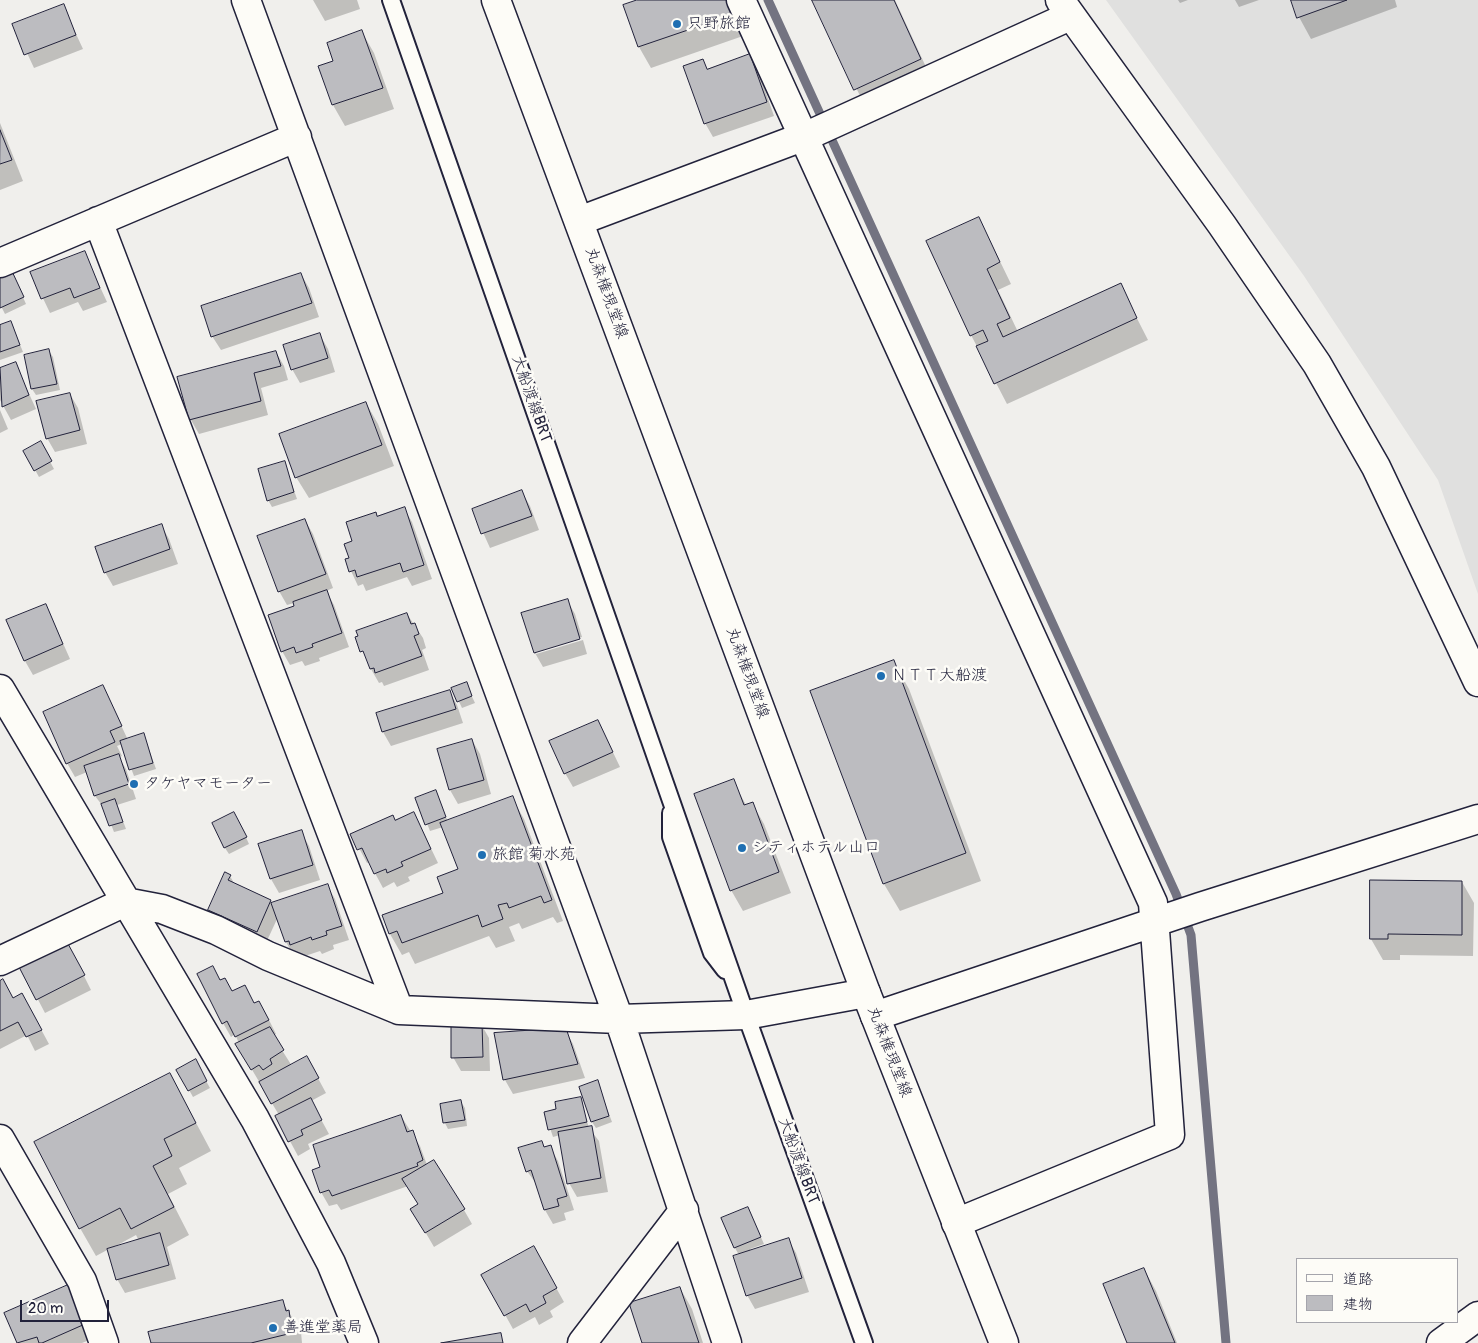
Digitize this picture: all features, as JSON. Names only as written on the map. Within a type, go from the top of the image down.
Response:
[{"type":"street","points":[[246,0],[620,1019],[726,1343]]},
{"type":"street","name":"丸森権現堂線","points":[[496,0],[871,1005],[1004,1343]]},
{"type":"street","points":[[741,0],[808,135],[1161,921],[1170,1135],[956,1223]]},
{"type":"street","points":[[579,221],[808,135],[840,121],[1065,8],[1222,225],[1317,364],[1376,467],[1478,682]]},
{"type":"street","points":[[0,263],[297,137]]},
{"type":"street","points":[[98,221],[399,1010]]},
{"type":"street","points":[[0,689],[255,1119],[331,1263],[364,1343]]},
{"type":"street","points":[[0,961],[125,902],[162,909],[216,930],[268,956],[399,1010],[620,1019],[746,1015],[871,1005],[1161,921],[1478,818]]},
{"type":"street","points":[[0,1139],[82,1281],[104,1343]]},
{"type":"street","points":[[582,1343],[684,1210]]},
{"type":"street","points":[[1441,1343],[1478,1316]]},
{"type":"lane","name":"大船渡線BRT","points":[[391,0],[733,979],[864,1343]]},
{"type":"shaded area","points":[[1106,0],[1478,0],[1478,594],[1438,480],[1304,276]]},
{"type":"building","points":[[637,0],[727,0],[732,15],[638,47],[623,5]]},
{"type":"building","points":[[812,0],[894,0],[921,59],[854,90]]},
{"type":"building","points":[[1291,0],[1347,0],[1297,18]]},
{"type":"building","points":[[64,4],[76,35],[24,55],[12,24]]},
{"type":"building","points":[[362,30],[383,88],[332,105],[318,66],[333,61],[327,43]]},
{"type":"building","points":[[750,54],[767,102],[704,124],[683,66],[703,59],[707,69]]},
{"type":"building","points":[[0,130],[12,160],[0,164]]},
{"type":"building","points":[[979,217],[1000,262],[987,269],[1010,318],[997,324],[1003,337],[1121,283],[1137,318],[994,384],[976,346],[988,341],[983,330],[970,336],[926,241]]},
{"type":"building","points":[[85,251],[100,288],[74,298],[70,288],[41,299],[30,272]]},
{"type":"building","points":[[10,267],[24,297],[0,308],[0,272]]},
{"type":"building","points":[[301,273],[312,303],[211,337],[201,306]]},
{"type":"building","points":[[11,321],[20,345],[0,352],[0,325]]},
{"type":"building","points":[[320,333],[328,358],[291,370],[283,345]]},
{"type":"building","points":[[49,349],[57,384],[31,389],[24,355]]},
{"type":"building","points":[[276,351],[281,366],[254,373],[261,401],[189,420],[177,377]]},
{"type":"building","points":[[16,362],[29,395],[2,407],[0,368]]},
{"type":"building","points":[[70,393],[80,430],[46,439],[36,401]]},
{"type":"building","points":[[366,402],[382,445],[295,478],[279,434]]},
{"type":"building","points":[[41,441],[52,461],[34,471],[23,451]]},
{"type":"building","points":[[285,461],[294,492],[267,501],[258,469]]},
{"type":"building","points":[[522,490],[532,516],[481,534],[472,509]]},
{"type":"building","points":[[405,507],[424,565],[403,572],[400,563],[357,577],[355,570],[349,572],[345,559],[349,558],[344,544],[352,541],[346,522],[376,512],[377,516]]},
{"type":"building","points":[[305,519],[326,574],[278,592],[257,536]]},
{"type":"building","points":[[162,524],[170,549],[104,573],[95,547]]},
{"type":"building","points":[[327,590],[342,633],[312,644],[313,647],[296,653],[294,647],[281,652],[268,615],[294,606],[293,602]]},
{"type":"building","points":[[568,599],[580,639],[534,653],[521,613]]},
{"type":"building","points":[[46,604],[63,644],[24,661],[6,620]]},
{"type":"building","points":[[407,613],[411,624],[415,623],[419,634],[414,636],[422,656],[375,673],[374,668],[370,669],[363,651],[360,652],[355,637],[358,636],[356,631]]},
{"type":"building","points":[[894,660],[966,853],[883,884],[810,691]]},
{"type":"building","points":[[467,682],[472,696],[457,702],[451,688]]},
{"type":"building","points":[[103,685],[122,726],[110,731],[115,742],[66,764],[43,712]]},
{"type":"building","points":[[450,690],[456,709],[382,732],[376,713]]},
{"type":"building","points":[[598,720],[613,752],[564,774],[549,741]]},
{"type":"building","points":[[144,733],[153,763],[129,770],[120,741]]},
{"type":"building","points":[[472,739],[484,780],[449,790],[437,749]]},
{"type":"building","points":[[119,754],[129,784],[94,796],[84,766]]},
{"type":"building","points":[[734,779],[744,805],[753,802],[779,872],[730,891],[694,794]]},
{"type":"building","points":[[436,790],[446,817],[425,825],[415,798]]},
{"type":"building","points":[[513,796],[552,900],[544,903],[541,896],[509,908],[507,903],[498,905],[503,919],[482,927],[478,915],[402,943],[397,931],[389,934],[382,915],[443,893],[437,877],[458,869],[440,823]]},
{"type":"building","points":[[115,799],[123,822],[109,826],[101,804]]},
{"type":"building","points":[[234,812],[247,837],[224,848],[212,823]]},
{"type":"building","points":[[414,812],[431,849],[401,862],[403,866],[387,873],[386,869],[374,874],[362,848],[357,850],[350,834],[393,815],[395,820]]},
{"type":"building","points":[[302,830],[313,865],[270,879],[258,844]]},
{"type":"building","points":[[225,872],[231,875],[228,880],[271,900],[257,932],[208,910]]},
{"type":"building","points":[[1370,880],[1462,881],[1462,935],[1388,934],[1388,939],[1370,939]]},
{"type":"building","points":[[328,884],[342,926],[326,931],[327,935],[312,940],[311,937],[290,945],[289,941],[285,942],[271,903]]},
{"type":"building","points":[[67,942],[85,975],[36,1000],[19,967]]},
{"type":"building","points":[[213,966],[220,980],[225,978],[232,991],[245,985],[254,1003],[259,1001],[269,1020],[235,1037],[227,1021],[222,1024],[197,974]]},
{"type":"building","points":[[3,979],[13,998],[22,993],[42,1030],[26,1037],[18,1022],[0,1031],[0,981]]},
{"type":"building","points":[[482,1023],[483,1057],[451,1058],[451,1024]]},
{"type":"building","points":[[270,1027],[284,1050],[270,1059],[272,1064],[263,1070],[259,1065],[251,1070],[235,1044]]},
{"type":"building","points":[[566,1028],[578,1064],[503,1080],[494,1033]]},
{"type":"building","points":[[307,1056],[319,1078],[271,1104],[259,1082]]},
{"type":"building","points":[[196,1059],[207,1081],[188,1091],[176,1070]]},
{"type":"building","points":[[170,1073],[196,1123],[164,1139],[172,1156],[153,1166],[174,1207],[131,1229],[120,1208],[79,1229],[34,1142]]},
{"type":"building","points":[[598,1080],[609,1116],[591,1122],[579,1087]]},
{"type":"building","points":[[581,1097],[587,1122],[548,1130],[544,1112],[556,1109],[555,1102]]},
{"type":"building","points":[[311,1098],[322,1120],[301,1130],[303,1135],[288,1142],[275,1116]]},
{"type":"building","points":[[461,1100],[465,1120],[443,1123],[440,1104]]},
{"type":"building","points":[[401,1115],[407,1132],[413,1130],[423,1160],[417,1163],[418,1166],[332,1196],[329,1190],[320,1193],[312,1170],[320,1167],[313,1145]]},
{"type":"building","points":[[592,1126],[601,1178],[567,1184],[558,1132]]},
{"type":"building","points":[[542,1141],[544,1147],[551,1145],[567,1196],[557,1199],[559,1206],[544,1210],[531,1170],[526,1172],[518,1148]]},
{"type":"building","points":[[434,1160],[465,1209],[425,1233],[410,1209],[418,1204],[402,1179]]},
{"type":"building","points":[[748,1207],[761,1237],[734,1248],[721,1218]]},
{"type":"building","points":[[160,1233],[169,1265],[116,1280],[107,1249]]},
{"type":"building","points":[[789,1238],[802,1278],[746,1296],[733,1256]]},
{"type":"building","points":[[534,1246],[557,1288],[543,1296],[546,1303],[530,1312],[526,1304],[504,1316],[481,1275]]},
{"type":"building","points":[[1144,1268],[1175,1343],[1127,1343],[1103,1284]]},
{"type":"building","points":[[68,1285],[85,1324],[42,1343],[39,1343],[37,1337],[17,1343],[4,1313]]},
{"type":"building","points":[[680,1287],[699,1343],[642,1343],[629,1303]]},
{"type":"building","points":[[283,1300],[286,1311],[289,1310],[292,1333],[251,1343],[151,1343],[148,1332]]},
{"type":"building","points":[[501,1333],[503,1343],[441,1343]]},
{"type":"waterway","points":[[768,0],[1176,894],[1191,935],[1226,1343]]},
{"type":"place","name":"只野旅館","points":[[677,24]]},
{"type":"place","name":"ＮＴＴ大船渡","points":[[881,676]]},
{"type":"place","name":"タケヤマモーター","points":[[134,784]]},
{"type":"place","name":"シティホテル山口","points":[[742,848]]},
{"type":"place","name":"旅館 菊水苑","points":[[482,855]]},
{"type":"place","name":"善進堂薬局","points":[[273,1328]]}]
